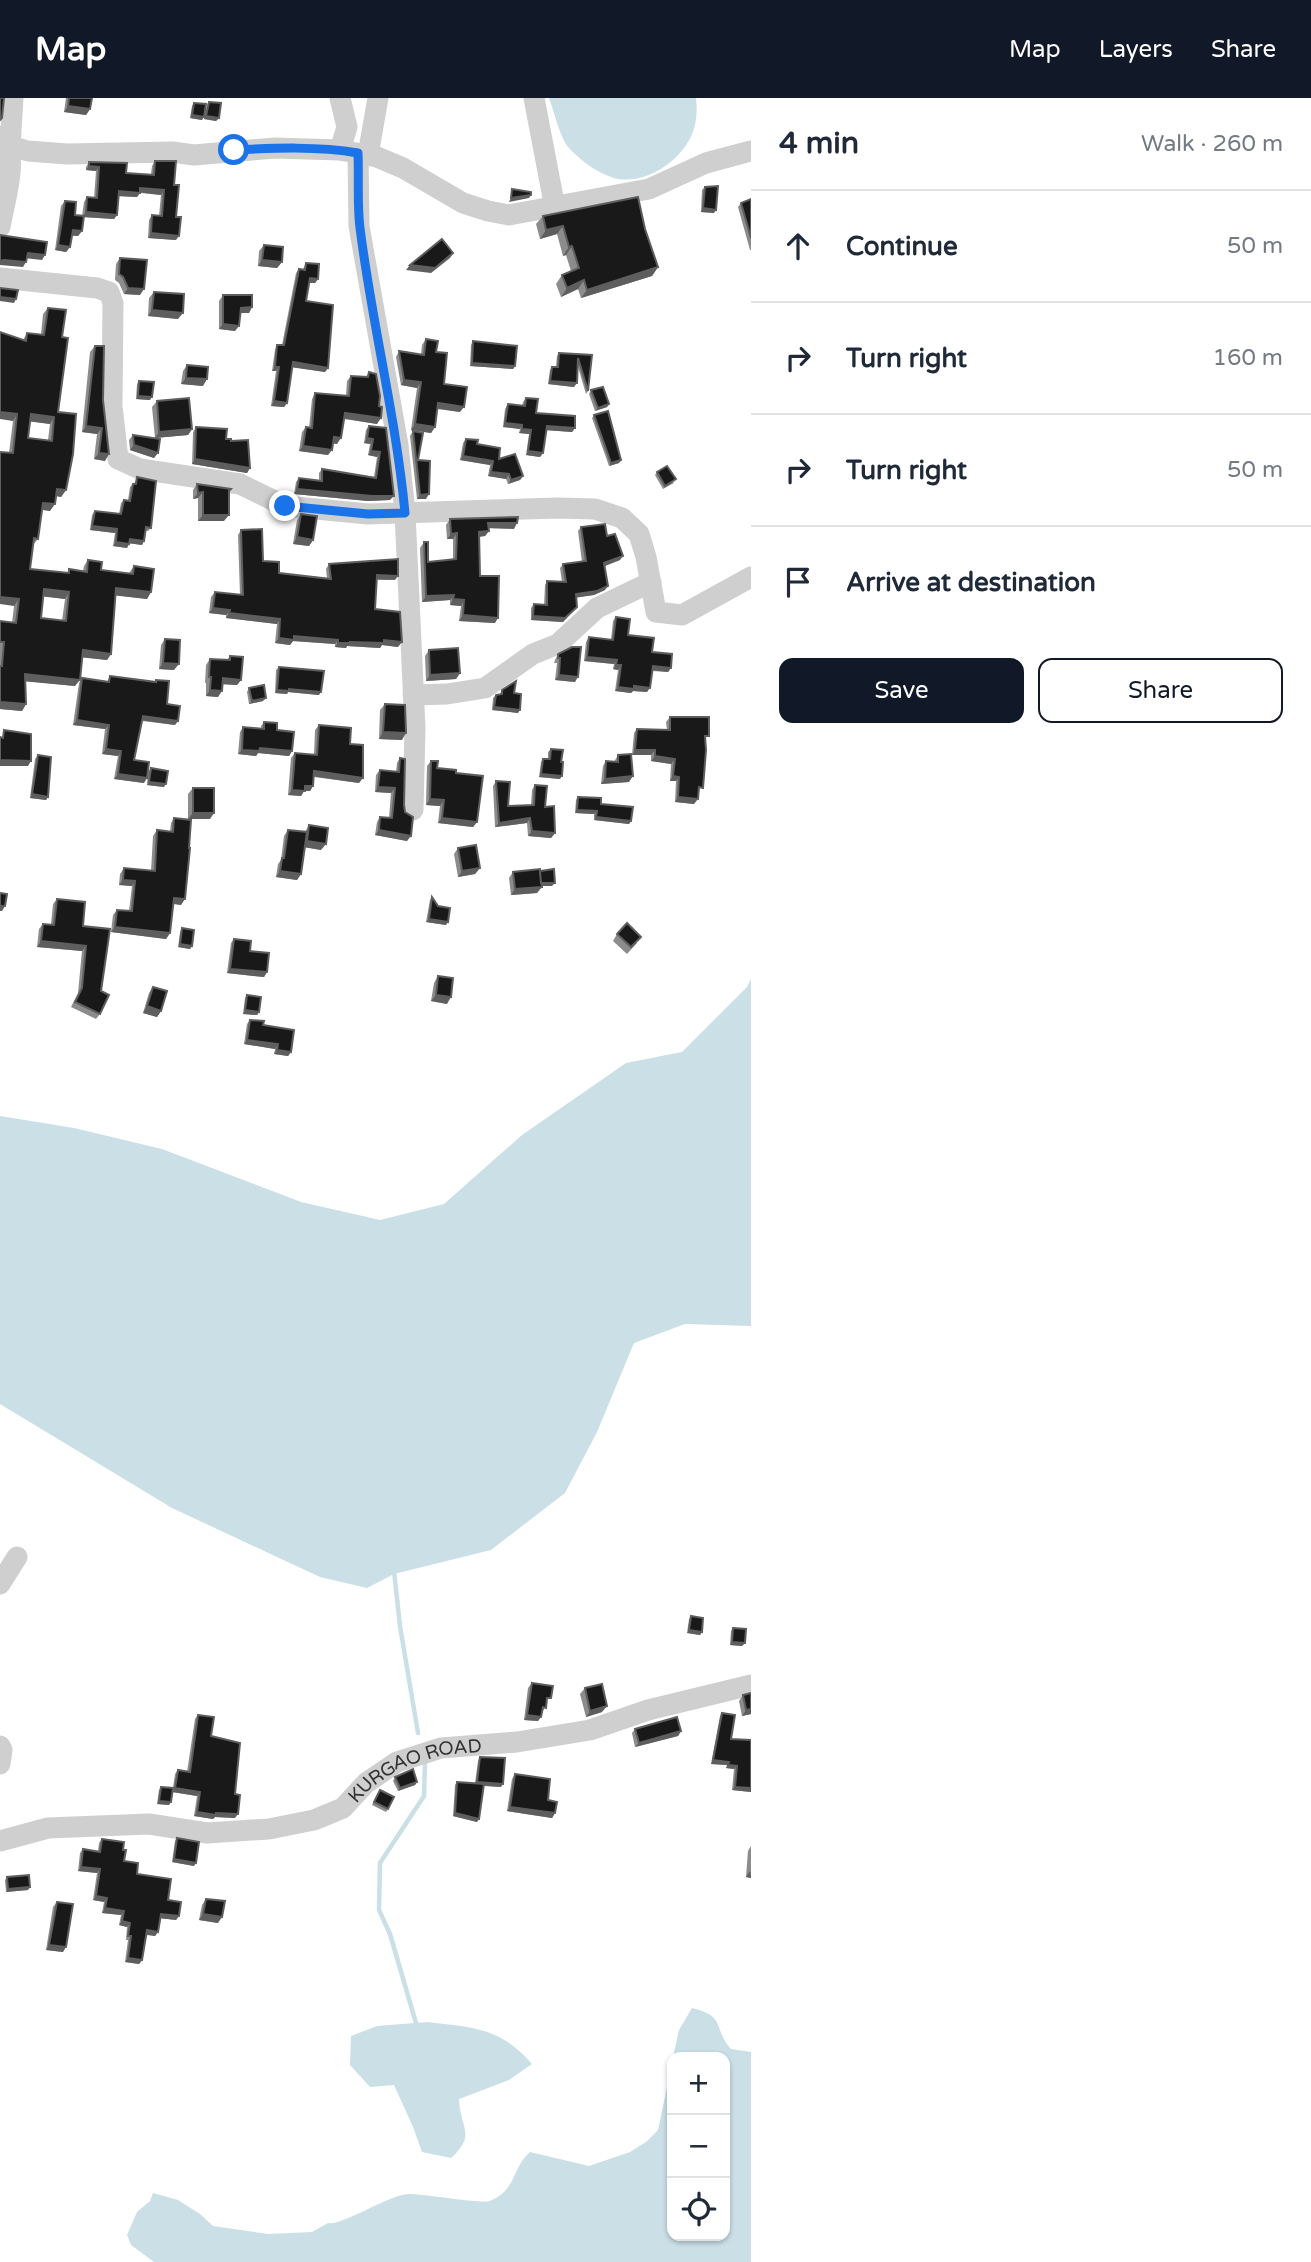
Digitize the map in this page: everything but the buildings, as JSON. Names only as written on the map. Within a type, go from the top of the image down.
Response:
[{"type":"street","points":[[0,227],[10,174],[5,141],[13,98]]},
{"type":"street","points":[[340,98],[355,153],[359,226],[398,445],[405,513],[413,695],[413,810]]},
{"type":"street","points":[[355,153],[378,98]]},
{"type":"street","points":[[534,98],[555,208]]},
{"type":"street","points":[[5,141],[28,151],[67,154],[172,152],[194,155],[275,148],[355,153],[403,168],[463,203],[509,215],[649,189],[706,163],[751,151]]},
{"type":"street","points":[[0,278],[97,288],[109,292],[113,303],[112,406],[118,459],[141,469],[240,484],[285,506],[368,514],[595,509],[622,519],[639,534],[656,612],[682,615],[751,577]]},
{"type":"street","points":[[413,695],[447,694],[485,688],[533,654],[558,643],[597,608],[650,582]]},
{"type":"street","points":[[0,1584],[17,1557]]},
{"type":"street","name":"KURGAO ROAD","points":[[0,1841],[48,1828],[149,1824],[207,1833],[269,1829],[314,1820],[343,1808],[366,1783],[397,1762],[441,1748],[517,1742],[590,1730],[648,1710],[751,1685]]},
{"type":"street","points":[[0,1746],[0,1764]]},
{"type":"shaded area","points":[[549,98],[696,98],[696,122],[685,147],[666,166],[643,177],[618,179],[591,167],[569,148]]},
{"type":"shaded area","points":[[751,979],[751,1326],[685,1324],[634,1343],[597,1432],[565,1493],[491,1550],[394,1574],[367,1588],[320,1577],[172,1508],[0,1404],[0,1116],[74,1128],[162,1149],[301,1202],[380,1220],[444,1204],[522,1135],[626,1063],[682,1052],[747,987]]},
{"type":"shaded area","points":[[692,2008],[703,2011],[715,2019],[731,2049],[751,2052],[751,2262],[154,2262],[131,2245],[127,2235],[137,2212],[150,2201],[153,2193],[178,2200],[213,2226],[268,2234],[312,2232],[389,2199],[409,2194],[490,2201],[510,2185],[520,2164],[530,2152],[589,2166],[630,2152],[646,2142],[658,2130],[667,2087],[667,2241],[730,2241],[730,2052],[674,2052],[679,2030]]},
{"type":"shaded area","points":[[428,2022],[485,2031],[509,2043],[532,2064],[509,2080],[459,2099],[465,2137],[459,2150],[451,2158],[422,2152],[394,2085],[370,2087],[350,2065],[351,2036],[377,2026]]},
{"type":"waterway","points":[[394,1571],[400,1626],[418,1733]]},
{"type":"waterway","points":[[416,2023],[390,1934],[379,1910],[380,1863],[424,1796],[425,1763]]},
{"type":"route","points":[[234,150],[275,148],[358,153],[359,226],[398,445],[405,513],[368,514],[285,506]]}]
